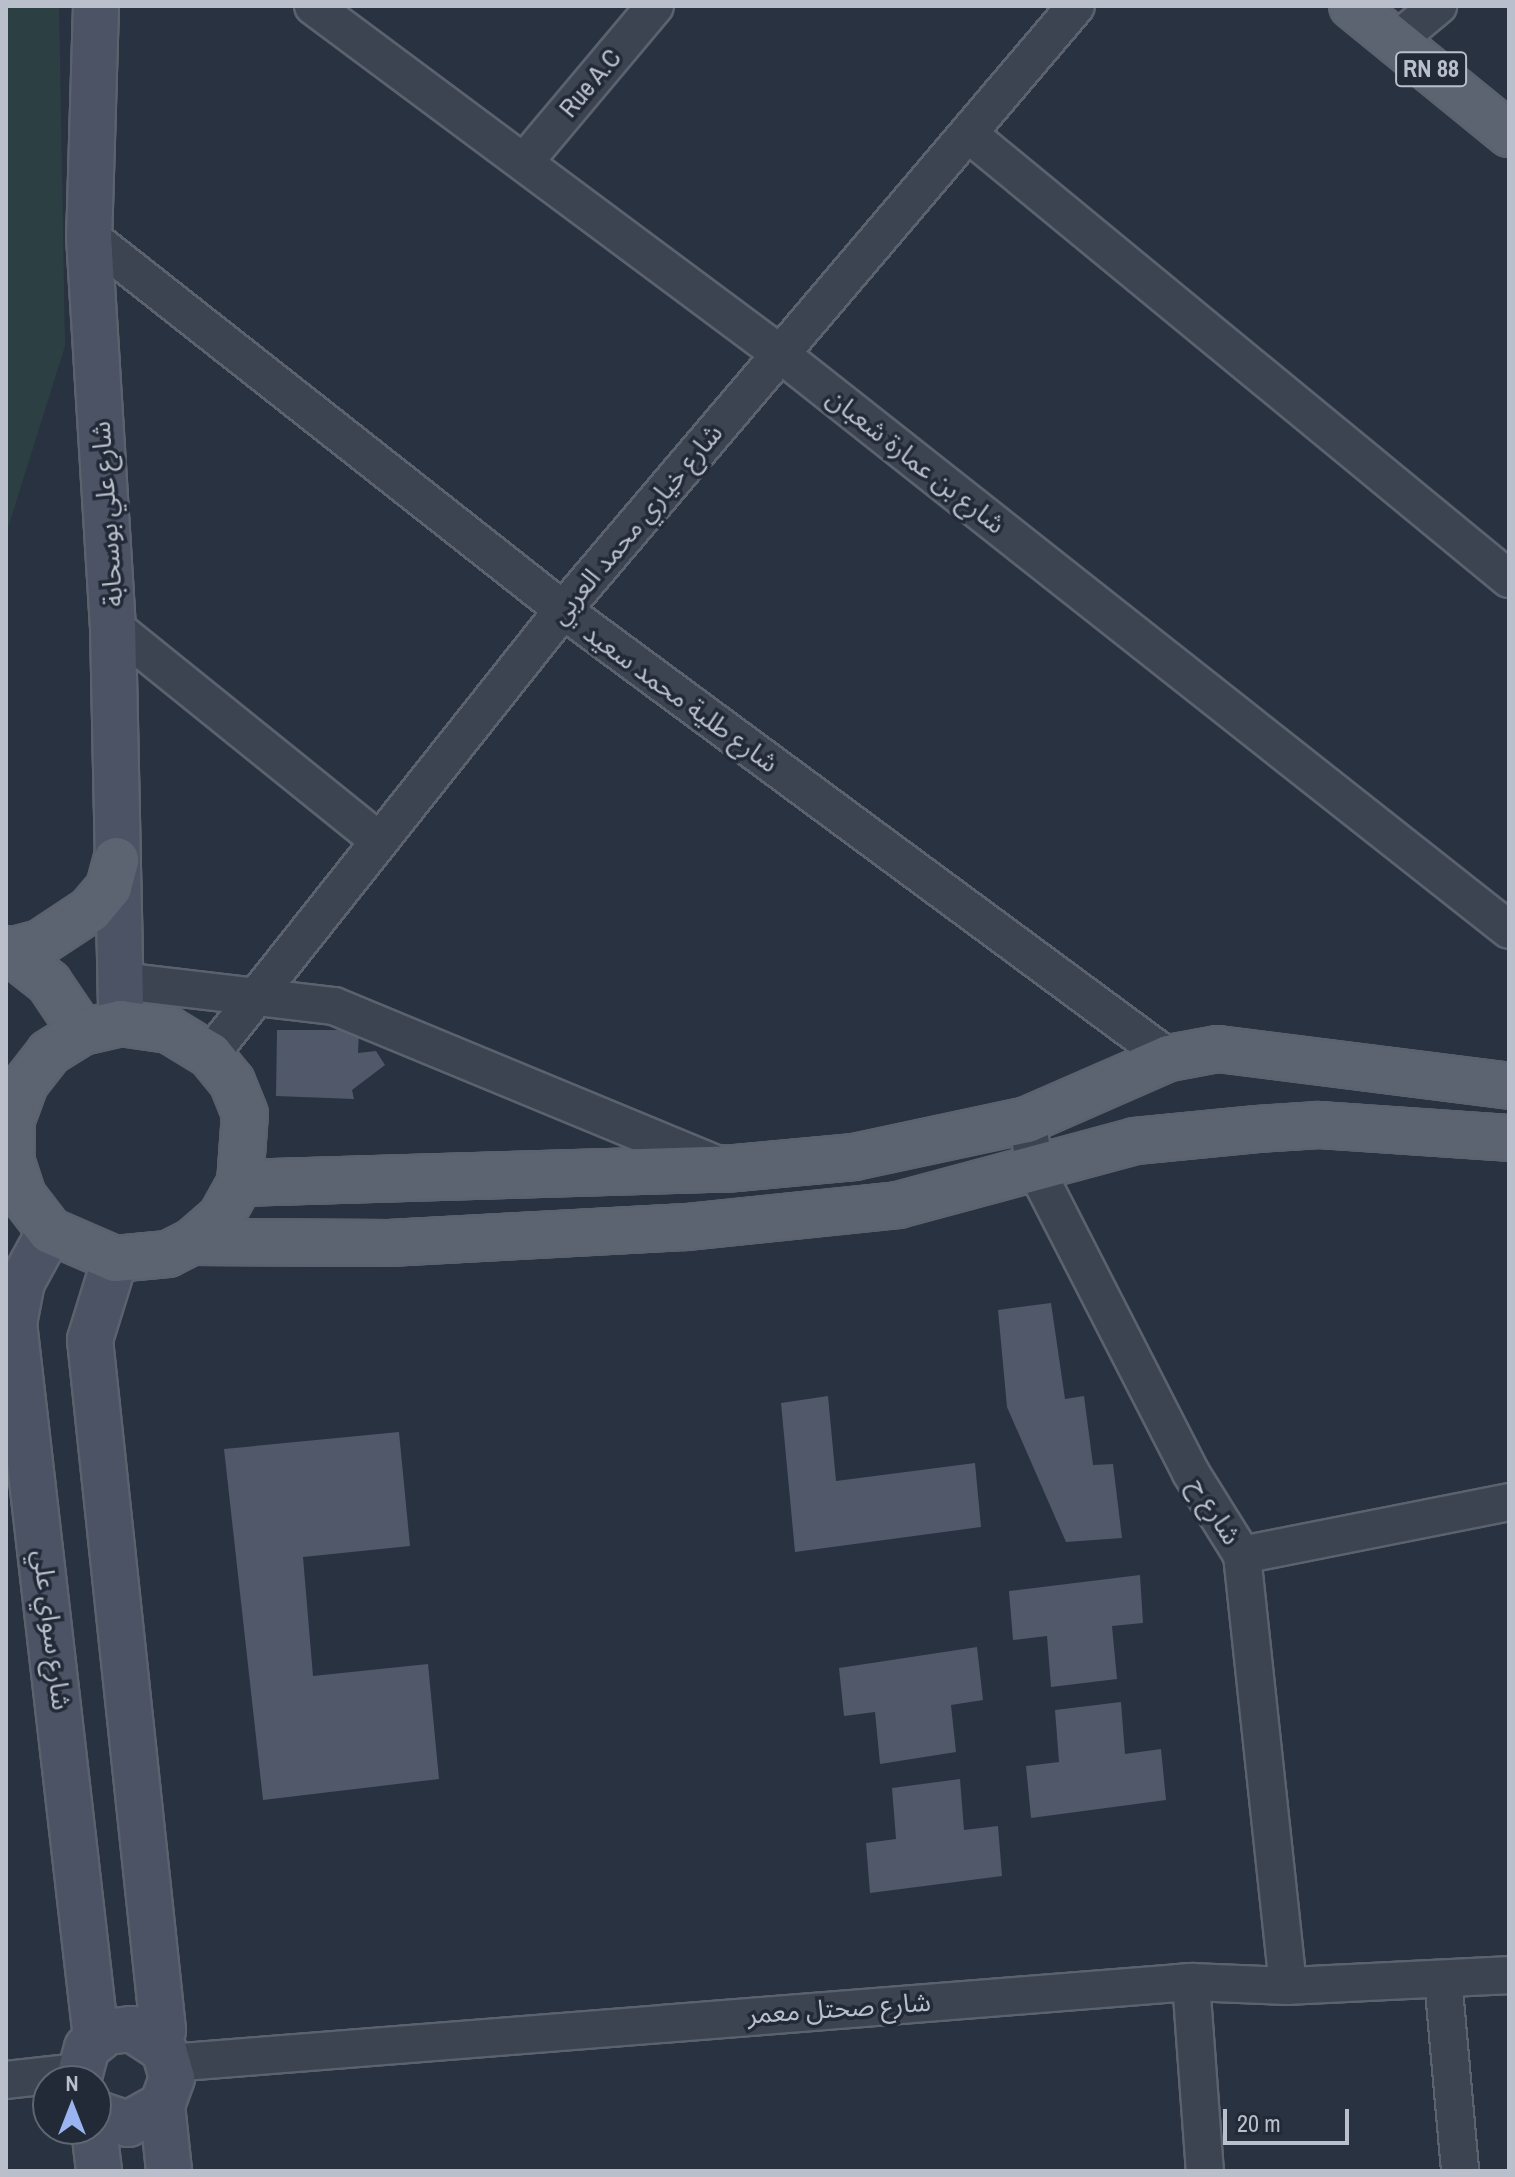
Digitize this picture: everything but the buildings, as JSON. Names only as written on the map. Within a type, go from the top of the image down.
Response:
[{"type":"main road","name":"شارع علي بوسحابة","points":[[96,6],[89,236],[113,626],[121,981],[101,1028]]},
{"type":"main road","name":"RN 88","points":[[1352,6],[1509,134]]},
{"type":"main road","points":[[8,950],[40,943],[90,910],[109,887],[116,860]]},
{"type":"main road","points":[[8,950],[101,1028]]},
{"type":"main road","points":[[101,1028],[169,1030],[210,1055],[245,1114],[240,1183],[221,1217],[192,1242],[168,1254],[115,1259],[50,1231],[14,1202],[11,1159],[16,1108],[49,1053],[101,1028]]},
{"type":"main road","points":[[240,1183],[725,1169],[854,1157],[1027,1120],[1169,1058],[1218,1049],[1272,1052],[1509,1086]]},
{"type":"main road","points":[[192,1242],[389,1243],[686,1227],[898,1205],[1135,1141],[1319,1125],[1509,1138]]},
{"type":"main road","name":"شارع سواي علي","points":[[50,1231],[22,1282],[14,1323],[84,2064]]},
{"type":"main road","points":[[115,1259],[90,1340],[163,2030],[162,2105],[169,2171]]},
{"type":"main road","points":[[84,2064],[120,2029],[163,2052]]},
{"type":"main road","points":[[112,2118],[128,2124],[162,2105]]},
{"type":"main road","points":[[96,2145],[99,2171]]},
{"type":"street","name":"شارع بن عمارة شعبان","points":[[313,6],[779,353],[1509,930]]},
{"type":"street","name":"Rue A.C","points":[[525,161],[655,6]]},
{"type":"street","name":"شارع خياري محمد العربي","points":[[210,1055],[260,995],[377,839],[563,610],[779,353],[971,136],[1076,6]]},
{"type":"street","points":[[1396,41],[1438,6]]},
{"type":"street","points":[[971,136],[1509,579]]},
{"type":"street","name":"شارع طلية محمد سعيد","points":[[89,236],[563,610],[1169,1058]]},
{"type":"street","points":[[113,626],[377,839]]},
{"type":"street","points":[[121,981],[260,995],[369,1019],[725,1169]]},
{"type":"street","name":"شارع ح","points":[[1027,1120],[1035,1168],[1191,1473],[1242,1555],[1288,1986]]},
{"type":"street","points":[[1242,1555],[1509,1502]]},
{"type":"street","name":"شارع صحتل معمر","points":[[163,2052],[1191,1982],[1288,1986],[1509,1975]]},
{"type":"street","points":[[1443,1979],[1460,2171]]},
{"type":"street","points":[[1191,1982],[1205,2171]]},
{"type":"street","points":[[6,2080],[84,2064]]},
{"type":"green space","points":[[6,6],[59,6],[65,346],[6,534]]}]
